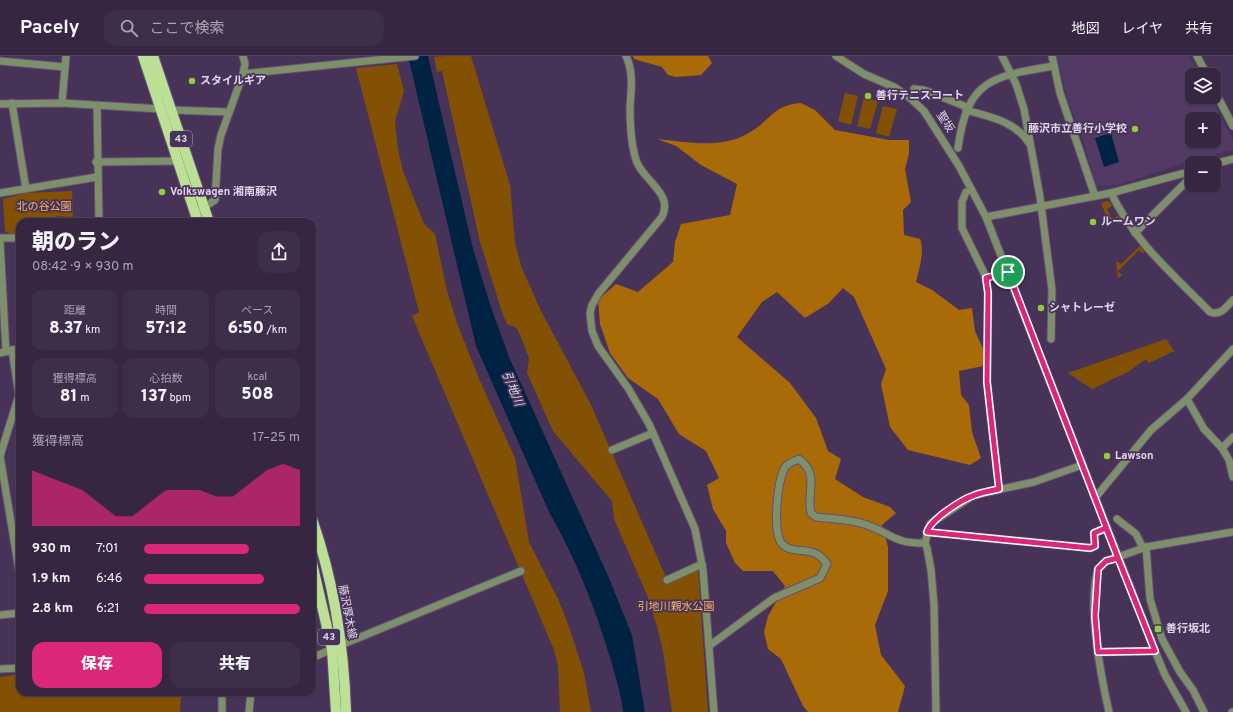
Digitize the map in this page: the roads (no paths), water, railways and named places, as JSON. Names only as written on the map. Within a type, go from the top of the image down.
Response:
[{"type":"main road","name":"43","points":[[143,56],[166,110],[199,214]]},
{"type":"main road","name":"43","points":[[153,56],[178,161],[199,214]]},
{"type":"main road","name":"藤沢厚木線","points":[[316,533],[325,566],[346,712]]},
{"type":"main road","name":"藤沢厚木線","points":[[316,578],[337,647],[336,712]]},
{"type":"street","points":[[62,103],[66,56]]},
{"type":"street","points":[[199,214],[215,200],[218,149],[229,112],[243,74],[245,64],[243,56]]},
{"type":"street","points":[[243,74],[415,56]]},
{"type":"street","points":[[626,56],[631,73],[630,119],[636,160],[657,189],[664,201],[666,210],[662,218],[599,293],[592,304],[590,319],[598,346],[636,402],[653,433],[695,529],[702,564],[714,712]]},
{"type":"street","name":"聖坂","points":[[836,56],[864,74],[894,87],[909,97],[924,111],[959,166],[986,217],[1155,651],[1165,675],[1186,712]]},
{"type":"street","points":[[1002,56],[1020,95],[1031,147],[1041,206],[1052,290],[1051,339]]},
{"type":"street","points":[[1052,56],[1060,93],[1095,196]]},
{"type":"street","points":[[1197,56],[1203,68]]},
{"type":"street","points":[[0,62],[65,67]]},
{"type":"street","points":[[958,148],[967,108],[980,90],[991,81],[1011,73],[1054,66]]},
{"type":"street","points":[[914,89],[924,90],[1008,123],[1023,134],[1031,147]]},
{"type":"street","points":[[0,104],[62,103],[166,110],[229,112]]},
{"type":"street","points":[[1221,103],[1233,126]]},
{"type":"street","points":[[12,104],[26,189]]},
{"type":"street","points":[[97,106],[96,177],[99,218]]},
{"type":"street","points":[[1221,162],[1233,159]]},
{"type":"street","points":[[96,162],[178,161]]},
{"type":"street","points":[[986,217],[1111,193],[1185,173]]},
{"type":"street","points":[[0,193],[96,177]]},
{"type":"street","points":[[1135,233],[1185,183]]},
{"type":"street","points":[[966,192],[962,202],[962,228],[986,278],[988,293],[987,382],[999,489]]},
{"type":"street","points":[[1111,193],[1121,214],[1162,266],[1210,312],[1222,312],[1233,300]]},
{"type":"street","points":[[16,238],[0,239],[6,352],[16,388]]},
{"type":"street","points":[[986,278],[1008,272]]},
{"type":"street","points":[[6,352],[16,349]]},
{"type":"street","points":[[1095,498],[1152,430],[1187,399],[1233,349]]},
{"type":"street","points":[[1187,399],[1204,429],[1222,448],[1229,460],[1233,477]]},
{"type":"street","points":[[16,402],[0,456],[16,554]]},
{"type":"street","points":[[612,450],[653,433]]},
{"type":"street","points":[[1222,448],[1233,437]]},
{"type":"street","points":[[709,646],[774,598],[820,578],[827,564],[819,554],[788,548],[781,543],[777,534],[778,492],[786,467],[792,461],[799,459],[807,465],[811,472],[810,506],[811,513],[816,517],[867,525],[894,539],[909,544],[925,543]]},
{"type":"street","points":[[936,712],[934,604],[931,570],[925,543],[930,524],[974,495],[1034,482],[1082,465]]},
{"type":"street","points":[[0,500],[7,504]]},
{"type":"street","points":[[1117,519],[1136,534],[1145,547],[1150,599],[1160,632],[1168,652],[1193,690],[1204,712]]},
{"type":"street","points":[[927,532],[1090,548],[1095,546],[1094,533],[1106,528]]},
{"type":"street","points":[[1109,712],[1098,652],[1095,616],[1098,569],[1106,561],[1118,558],[1145,547],[1233,532]]},
{"type":"street","points":[[667,580],[702,564]]},
{"type":"street","points":[[316,568],[325,566]]},
{"type":"street","points":[[316,656],[521,571]]},
{"type":"street","points":[[0,615],[16,613]]},
{"type":"street","points":[[1098,652],[1155,651]]},
{"type":"street","points":[[0,669],[16,668]]},
{"type":"street","points":[[249,712],[251,696]]},
{"type":"street","points":[[222,697],[222,712]]},
{"type":"water","name":"引地川","points":[[408,56],[428,56],[473,249],[491,307],[509,357],[609,578],[632,635],[645,712],[623,712],[620,692],[611,661],[599,623],[577,566],[549,512],[476,346]]},
{"type":"water","points":[[1111,133],[1119,162],[1104,167],[1095,138]]},
{"type":"place","name":"スタイルギア","points":[[192,81]]},
{"type":"place","name":"善行テニスコート","points":[[868,96]]},
{"type":"place","name":"藤沢市立善行小学校","points":[[1135,129]]},
{"type":"place","name":"Volkswagen 湘南藤沢","points":[[162,192]]},
{"type":"place","name":"ルームワン","points":[[1093,222]]},
{"type":"place","name":"シャトレーゼ","points":[[1041,308]]},
{"type":"place","name":"Lawson","points":[[1107,456]]},
{"type":"place","name":"善行坂北","points":[[1158,629]]},
{"type":"park label","name":"北の谷公園","points":[[44,207]]},
{"type":"park label","name":"引地川親水公園","points":[[676,607]]}]
